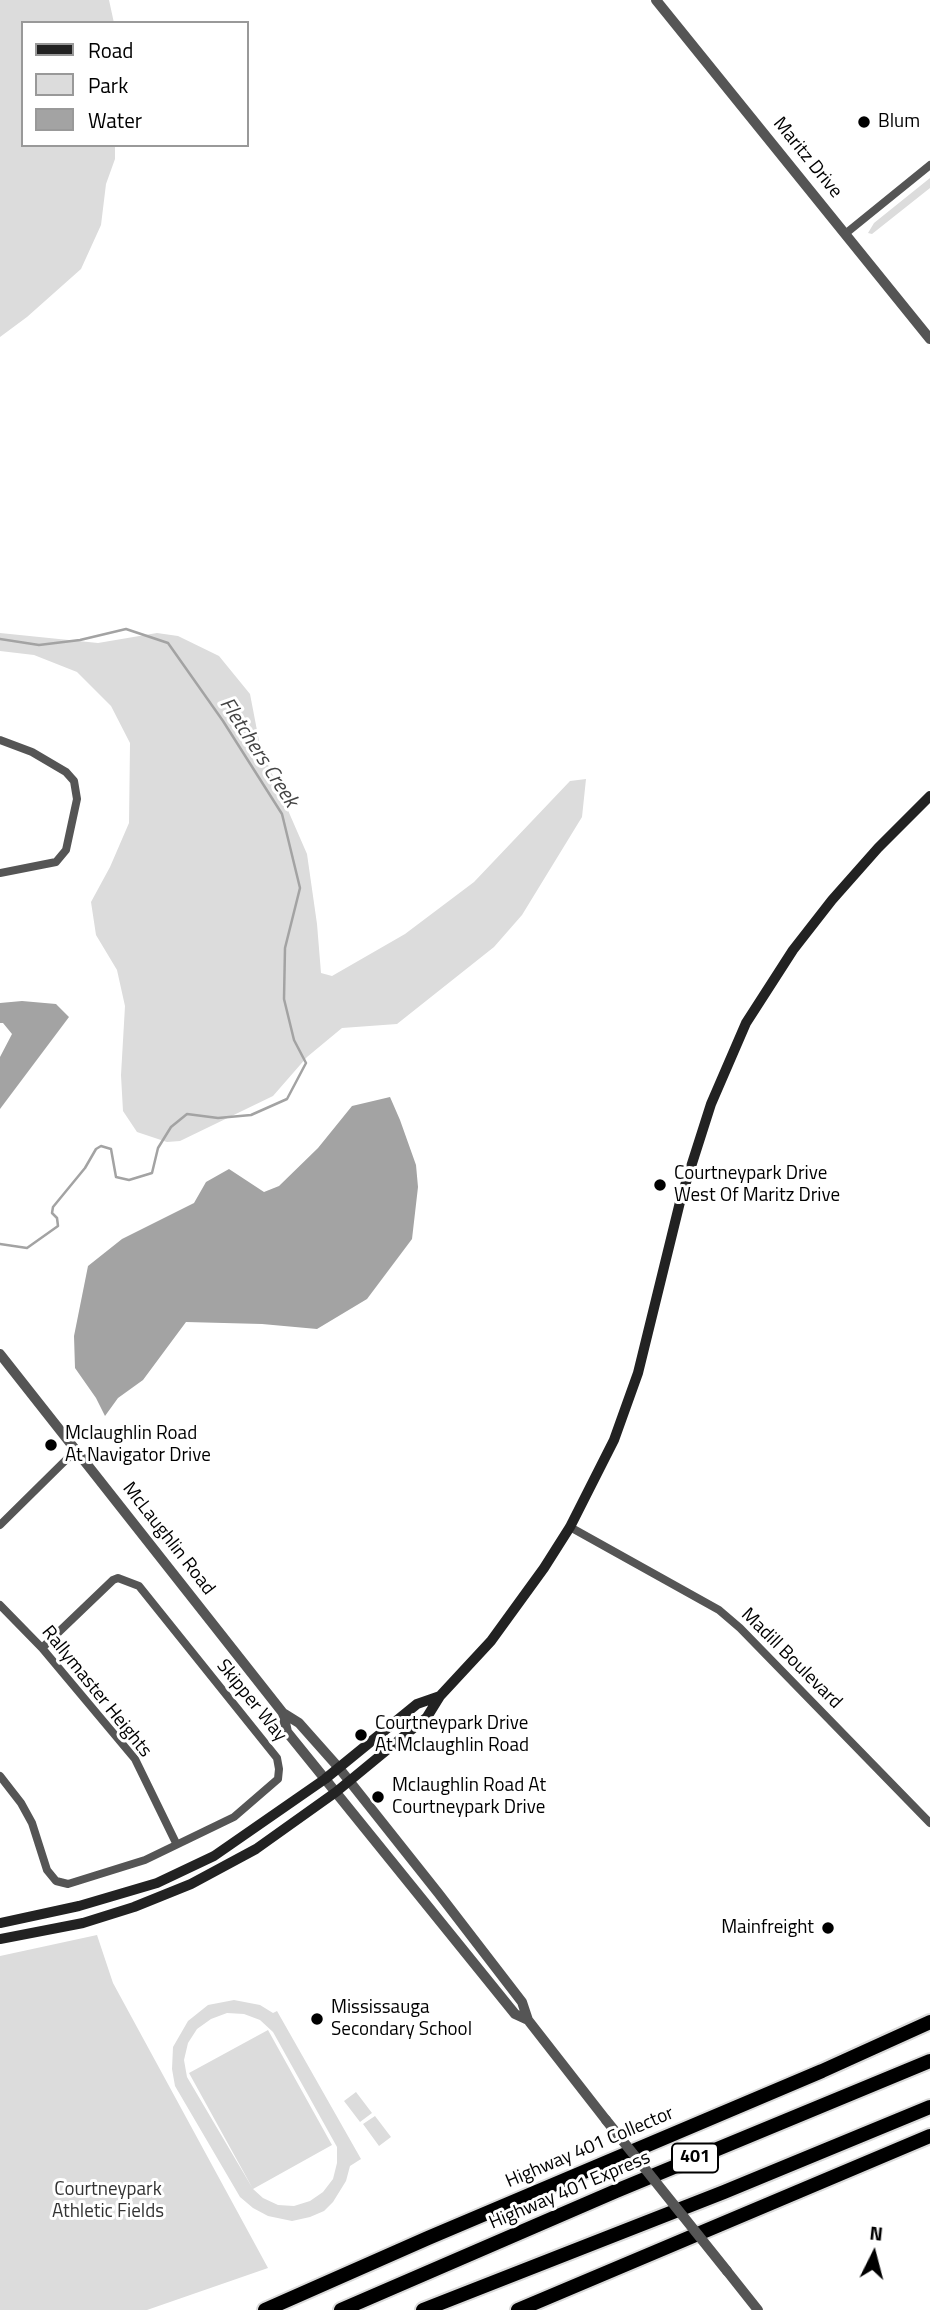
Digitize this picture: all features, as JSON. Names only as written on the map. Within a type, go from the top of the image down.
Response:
[{"type":"highway","name":"Highway 401 Collector","points":[[265,2310],[930,2022]]},
{"type":"highway","points":[[822,2071],[930,2031]]},
{"type":"highway","name":"Highway 401 Express","points":[[341,2310],[628,2186],[930,2061]]},
{"type":"highway","name":"401","points":[[423,2310],[711,2197],[930,2107]]},
{"type":"highway","points":[[521,2309],[930,2136]]},
{"type":"main road","points":[[0,1939],[83,1923],[191,1884],[256,1849],[336,1792],[427,1717],[440,1696],[491,1641],[570,1527],[614,1440],[638,1373],[681,1198],[711,1104],[746,1023],[793,950],[832,900],[878,848],[930,796]]},
{"type":"main road","points":[[0,1923],[79,1906],[157,1883],[214,1856],[326,1779],[417,1704],[440,1696]]},
{"type":"main road","points":[[79,1906],[83,1923]]},
{"type":"street","name":"Maritz Drive","points":[[656,0],[930,339]]},
{"type":"street","points":[[845,234],[930,165]]},
{"type":"street","points":[[0,740],[32,752],[66,772],[74,781],[77,799],[66,850],[56,862],[0,873]]},
{"type":"street","name":"McLaughlin Road","points":[[0,1354],[283,1713],[299,1723],[339,1768],[522,2002],[528,2020],[758,2310]]},
{"type":"street","points":[[0,1525],[76,1450]]},
{"type":"street","name":"Madill Boulevard","points":[[570,1527],[719,1610],[740,1628],[930,1823]]},
{"type":"street","name":"Skipper Way","points":[[0,1776],[21,1802],[32,1823],[47,1870],[56,1881],[68,1884],[145,1860],[234,1817],[278,1779],[276,1758],[139,1586],[118,1578],[113,1580],[42,1648]]},
{"type":"street","name":"Rallymaster Heights","points":[[0,1605],[42,1648],[135,1759],[176,1843]]},
{"type":"street","name":"McLaughlin Road","points":[[283,1713],[287,1732],[515,2014],[528,2020]]},
{"type":"green space","points":[[0,0],[109,0],[114,21],[21,21],[21,147],[115,147],[115,159],[106,184],[101,225],[81,269],[0,337]]},
{"type":"green space","points":[[930,178],[930,188],[872,234],[868,233],[874,223]]},
{"type":"green space","points":[[0,633],[98,643],[157,633],[178,636],[219,656],[250,694],[260,746],[307,854],[321,973],[332,976],[405,934],[474,882],[570,781],[586,779],[582,817],[522,915],[494,947],[397,1024],[342,1028],[307,1057],[273,1096],[180,1141],[167,1142],[137,1132],[123,1111],[121,1075],[125,1006],[117,970],[96,935],[91,902],[129,823],[130,743],[111,706],[77,672],[34,655],[0,651]]},
{"type":"green space","name":"Courtneypark Athletic Fields","points":[[97,1935],[113,1983],[268,2268],[147,2310],[0,2310],[0,1956]]},
{"type":"green space","points":[[234,2000],[260,2005],[273,2013],[277,2011],[361,2159],[350,2166],[346,2181],[324,2211],[292,2221],[268,2216],[253,2208],[240,2197],[175,2086],[172,2069],[173,2047],[188,2021],[208,2005]],"holes":[[[227,2013],[244,2014],[260,2020],[273,2032],[337,2147],[333,2179],[323,2192],[310,2201],[294,2206],[278,2205],[263,2198],[253,2189],[187,2077],[184,2060],[188,2043],[197,2029],[211,2019]]]},
{"type":"green space","points":[[268,2030],[332,2145],[253,2189],[189,2073]]},
{"type":"green space","points":[[356,2092],[372,2113],[360,2122],[344,2101]]},
{"type":"green space","points":[[375,2116],[391,2137],[379,2146],[363,2124]]},
{"type":"water","points":[[22,1001],[56,1004],[69,1017],[0,1109],[0,1057],[12,1034],[0,1023],[0,1003]]},
{"type":"water","points":[[390,1097],[416,1165],[418,1187],[412,1239],[367,1299],[317,1329],[186,1322],[143,1380],[118,1398],[105,1416],[75,1368],[74,1336],[88,1266],[122,1239],[194,1203],[206,1182],[229,1169],[264,1192],[279,1186],[318,1148],[352,1106]]},
{"type":"waterway","name":"Fletchers Creek","points":[[0,639],[39,645],[80,640],[126,629],[168,643],[223,721],[282,814],[300,888],[285,948],[284,999],[294,1040],[306,1063],[287,1099],[251,1115],[218,1118],[187,1114],[171,1127],[158,1148],[152,1173],[129,1180],[116,1177],[111,1149],[101,1146],[53,1207],[52,1213],[57,1218],[58,1226],[27,1248],[0,1244]]},
{"type":"place","name":"Blum","points":[[864,122]]},
{"type":"place","name":"Courtneypark Drive West Of Maritz Drive","points":[[660,1185]]},
{"type":"place","name":"Mclaughlin Road At Navigator Drive","points":[[51,1445]]},
{"type":"place","name":"Courtneypark Drive At Mclaughlin Road","points":[[361,1735]]},
{"type":"place","name":"Mclaughlin Road At Courtneypark Drive","points":[[378,1797]]},
{"type":"place","name":"Mainfreight","points":[[828,1928]]},
{"type":"place","name":"Mississauga Secondary School","points":[[317,2019]]}]
